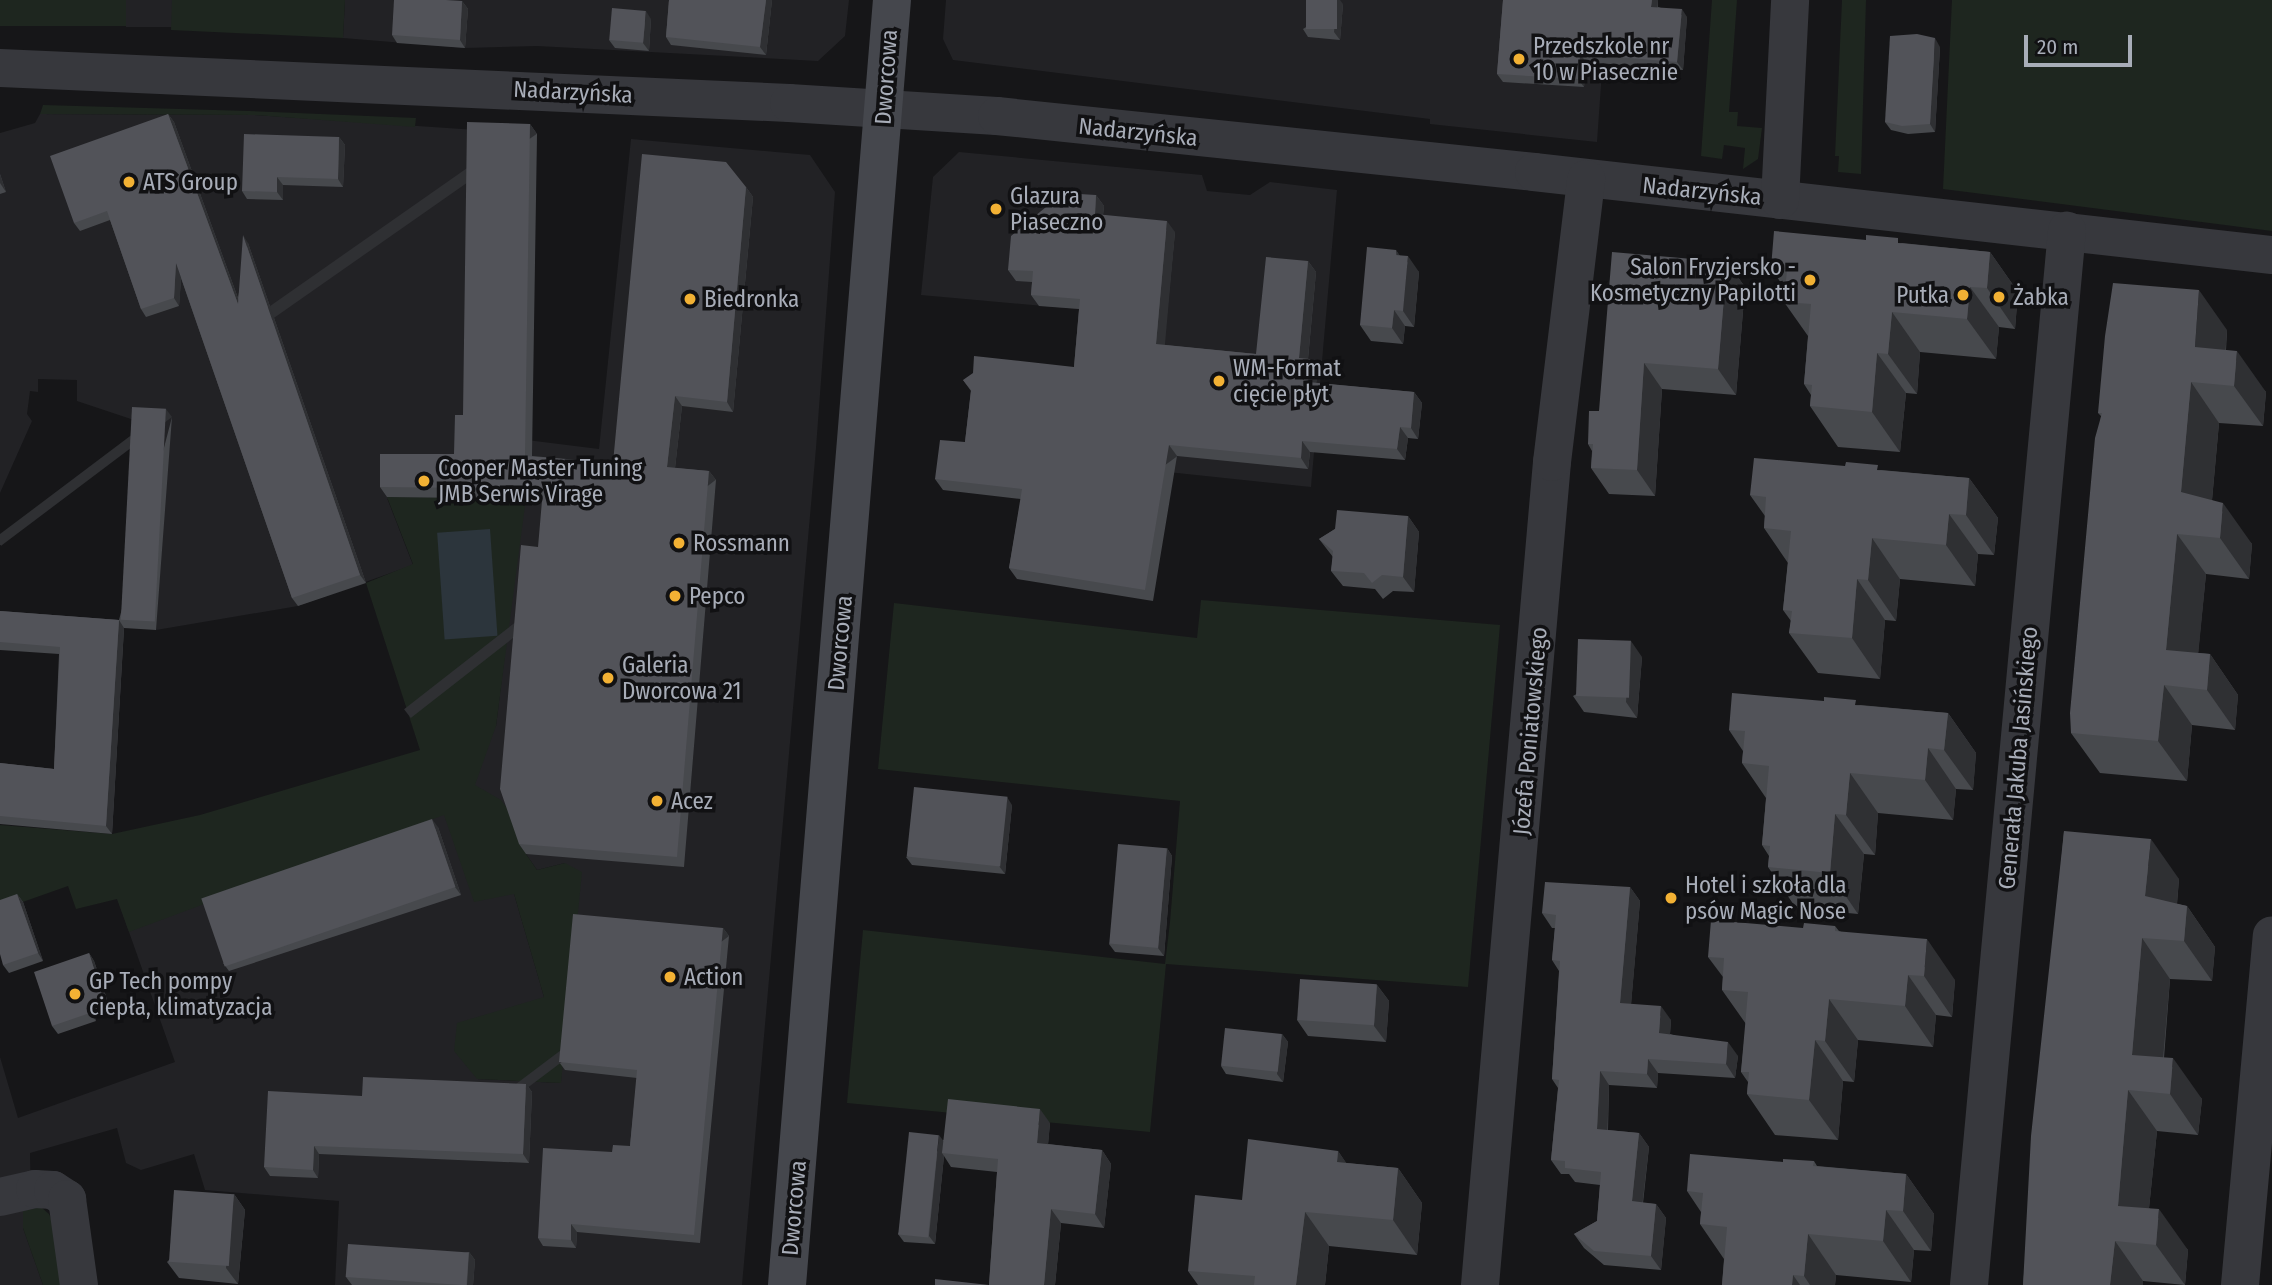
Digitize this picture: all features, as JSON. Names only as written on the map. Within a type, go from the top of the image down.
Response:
[{"type":"street","name":"Dworcowa","points":[[787,1285],[892,0]]},
{"type":"street","points":[[1780,200],[1790,0]]},
{"type":"street","name":"Nadarzyńska","points":[[0,68],[359,82],[997,116],[2272,255]]},
{"type":"street","name":"Józefa Poniatowskiego","points":[[1480,1285],[1552,462],[1586,179]]},
{"type":"street","name":"Generała Jakuba Jasińskiego","points":[[1969,1285],[2067,232]]},
{"type":"street","points":[[2240,1285],[2272,934]]},
{"type":"street","points":[[0,1197],[35,1189],[53,1190],[67,1199],[79,1285]]},
{"type":"shaded area","points":[[0,0],[126,0],[126,26],[0,26]]},
{"type":"shaded area","points":[[126,0],[172,0],[172,27],[126,27]]},
{"type":"shaded area","points":[[172,0],[345,0],[343,38],[171,30]]},
{"type":"shaded area","points":[[345,0],[849,0],[845,36],[818,61],[537,46],[465,48],[343,38]]},
{"type":"shaded area","points":[[946,0],[1607,0],[1597,142],[1430,124],[1430,119],[953,60],[943,39]]},
{"type":"shaded area","points":[[1712,0],[1737,0],[1729,112],[1738,112],[1737,126],[1762,128],[1758,159],[1743,169],[1745,148],[1724,145],[1722,159],[1701,156]]},
{"type":"shaded area","points":[[1842,0],[1866,0],[1861,174],[1838,172],[1839,156],[1835,156]]},
{"type":"shaded area","points":[[1952,0],[2272,0],[2272,231],[1943,189]]},
{"type":"shaded area","points":[[43,105],[416,118],[415,127],[255,115],[40,114]]},
{"type":"shaded area","points":[[40,114],[255,115],[537,134],[527,440],[599,449],[631,139],[810,155],[835,192],[816,448],[742,1285],[335,1285],[339,1201],[205,1190],[194,1154],[141,1170],[126,1163],[117,1128],[30,1153],[31,1207],[23,1228],[43,1285],[0,1285],[0,1057],[18,1118],[175,1062],[117,898],[496,726],[505,653],[387,498],[413,565],[298,606],[156,630],[137,421],[77,401],[77,380],[38,379],[38,392],[30,391],[27,414],[32,421],[0,493],[0,133],[35,123]],"holes":[[[526,854],[537,870],[565,863],[561,1083],[477,1079],[544,997],[514,894]]]},
{"type":"shaded area","points":[[959,152],[1202,175],[1207,191],[1250,195],[1270,182],[1337,190],[1311,487],[1111,466],[1122,313],[921,295],[933,177]]},
{"type":"shaded area","points":[[387,497],[526,498],[496,726],[475,785],[501,800],[510,812],[526,854],[537,870],[565,863],[582,872],[561,1083],[477,1079],[454,1051],[457,1023],[544,997],[514,894],[474,902],[444,815],[129,932],[117,899],[76,909],[68,886],[0,910],[0,825],[112,834],[200,815],[420,750],[366,583],[413,564]]},
{"type":"shaded area","points":[[490,529],[497,636],[445,639],[437,533]]},
{"type":"shaded area","points":[[1201,600],[1500,625],[1468,987],[1166,964],[1150,1132],[847,1103],[863,930],[1165,964],[1170,922],[1180,801],[878,769],[894,603],[1197,638]]},
{"type":"shaded area","points":[[41,1207],[49,1214],[58,1233],[66,1285],[43,1285],[23,1228],[23,1211]]},
{"type":"building","points":[[394,0],[462,1],[460,40],[392,35]]},
{"type":"building","points":[[669,0],[766,0],[760,47],[666,37]]},
{"type":"building","points":[[1306,0],[1337,0],[1337,29],[1306,29]]},
{"type":"building","points":[[1503,0],[1652,0],[1651,7],[1682,9],[1677,62],[1580,54],[1578,79],[1497,74]]},
{"type":"building","points":[[612,8],[646,11],[643,43],[609,40]]},
{"type":"building","points":[[1917,34],[1935,38],[1930,124],[1902,126],[1885,122],[1890,36]]},
{"type":"building","points":[[168,114],[238,304],[243,235],[360,575],[292,598],[176,263],[174,298],[141,309],[107,211],[74,223],[50,156]]},
{"type":"building","points":[[467,122],[530,124],[525,456],[613,463],[642,154],[726,162],[746,187],[727,402],[675,396],[667,467],[709,471],[677,857],[519,844],[500,789],[521,545],[538,547],[543,489],[380,487],[380,454],[454,454],[455,415],[463,415]]},
{"type":"building","points":[[244,134],[339,137],[338,179],[277,177],[277,192],[242,191]]},
{"type":"building","points":[[1063,193],[1096,195],[1095,214],[1167,221],[1156,344],[1256,354],[1266,257],[1308,261],[1299,358],[1310,359],[1308,382],[1414,392],[1411,428],[1400,427],[1397,449],[1302,441],[1301,458],[1169,445],[1145,590],[1009,568],[1022,489],[935,479],[940,440],[965,442],[971,390],[963,380],[973,373],[974,356],[1074,367],[1080,299],[1031,295],[1033,271],[1008,270],[1011,236]]},
{"type":"building","points":[[1774,231],[1866,240],[1866,235],[1898,238],[1898,243],[1990,252],[1987,288],[1970,287],[1967,319],[1892,312],[1888,354],[1877,353],[1872,412],[1810,406],[1812,385],[1804,384],[1811,304],[1784,302],[1787,270],[1771,268]]},
{"type":"building","points":[[1367,247],[1396,250],[1396,255],[1408,256],[1403,311],[1394,310],[1392,328],[1360,325]]},
{"type":"building","points":[[1612,252],[1727,262],[1718,369],[1644,363],[1637,470],[1591,468],[1593,444],[1588,444],[1589,411],[1599,411]]},
{"type":"building","points":[[2113,283],[2199,290],[2195,347],[2237,351],[2234,386],[2191,382],[2181,492],[2223,503],[2220,538],[2177,534],[2166,650],[2210,654],[2207,690],[2164,685],[2158,741],[2071,733],[2070,713],[2095,438],[2102,413],[2098,413]]},
{"type":"building","points":[[132,407],[166,409],[155,621],[121,620]]},
{"type":"building","points":[[1754,458],[1845,466],[1846,462],[1878,465],[1877,470],[1969,478],[1966,515],[1949,514],[1946,545],[1872,538],[1868,580],[1857,579],[1852,638],[1789,633],[1792,611],[1783,610],[1791,531],[1764,528],[1766,497],[1750,495]]},
{"type":"building","points":[[1337,510],[1408,516],[1403,577],[1382,575],[1372,583],[1364,573],[1331,571],[1333,551],[1319,539],[1335,529]]},
{"type":"building","points":[[0,611],[119,620],[106,826],[0,816],[0,763],[54,769],[60,647],[0,642]]},
{"type":"building","points":[[1578,639],[1631,641],[1629,698],[1576,696]]},
{"type":"building","points":[[1732,693],[1824,701],[1824,697],[1856,700],[1855,705],[1948,713],[1944,750],[1928,748],[1925,780],[1850,773],[1846,815],[1835,814],[1830,873],[1768,867],[1770,846],[1762,845],[1769,766],[1742,763],[1745,731],[1729,730]]},
{"type":"building","points":[[914,787],[1007,797],[1000,866],[907,857]]},
{"type":"building","points":[[432,819],[455,887],[225,967],[201,898]]},
{"type":"building","points":[[2064,831],[2151,839],[2145,896],[2187,906],[2184,941],[2142,938],[2132,1055],[2173,1058],[2170,1094],[2128,1090],[2118,1206],[2159,1209],[2156,1245],[2115,1241],[2110,1285],[2023,1285],[2031,1136]]},
{"type":"building","points":[[1118,844],[1167,848],[1158,948],[1109,944]]},
{"type":"building","points":[[1545,882],[1630,887],[1620,1003],[1661,1006],[1659,1033],[1728,1042],[1726,1064],[1648,1059],[1647,1074],[1600,1071],[1597,1129],[1639,1133],[1632,1201],[1656,1204],[1651,1256],[1594,1251],[1574,1234],[1597,1221],[1601,1172],[1565,1168],[1565,1161],[1551,1160],[1559,1080],[1552,1079],[1560,961],[1552,960],[1556,915],[1542,913]]},
{"type":"building","points":[[17,894],[38,953],[3,965],[0,954],[0,900]]},
{"type":"building","points":[[573,914],[723,928],[694,1235],[571,1224],[571,1240],[538,1238],[543,1148],[612,1152],[613,1145],[630,1146],[637,1070],[559,1062]]},
{"type":"building","points":[[1711,920],[1803,928],[1804,923],[1835,926],[1835,931],[1927,939],[1924,976],[1908,975],[1905,1006],[1829,999],[1825,1041],[1815,1040],[1809,1100],[1747,1094],[1749,1072],[1741,1072],[1748,992],[1722,990],[1724,958],[1708,957]]},
{"type":"building","name":"GP Tech pompy ciepła, klimatyzacja","points":[[89,953],[104,1000],[88,1006],[90,1013],[52,1026],[34,972]]},
{"type":"building","points":[[1300,979],[1377,984],[1374,1025],[1297,1020]]},
{"type":"building","points":[[1225,1028],[1282,1034],[1278,1072],[1221,1066]]},
{"type":"building","points":[[363,1077],[526,1084],[523,1154],[314,1146],[313,1170],[264,1167],[268,1091],[362,1096]]},
{"type":"building","points":[[948,1099],[1040,1109],[1037,1143],[1102,1150],[1095,1214],[1051,1209],[1044,1285],[989,1285],[998,1159],[942,1153]]},
{"type":"building","points":[[909,1132],[939,1135],[928,1238],[898,1234]]},
{"type":"building","points":[[1248,1139],[1338,1151],[1337,1162],[1398,1168],[1393,1220],[1305,1212],[1296,1285],[1254,1285],[1255,1276],[1188,1271],[1195,1195],[1242,1200]]},
{"type":"building","points":[[1690,1154],[1783,1162],[1783,1159],[1814,1161],[1813,1166],[1906,1174],[1903,1211],[1886,1210],[1883,1241],[1808,1234],[1804,1276],[1793,1275],[1792,1285],[1722,1285],[1727,1227],[1700,1224],[1703,1193],[1687,1191]]},
{"type":"building","points":[[174,1190],[234,1194],[229,1266],[169,1262]]},
{"type":"building","points":[[348,1244],[469,1252],[466,1285],[346,1277]]},
{"type":"building","points":[[935,1279],[989,1285],[935,1285]]},
{"type":"place","name":"Przedszkole nr 10 w Piasecznie","points":[[1519,59]]},
{"type":"place","name":"ATS Group","points":[[129,182]]},
{"type":"place","name":"Glazura Piaseczno","points":[[996,209]]},
{"type":"place","name":"Salon Fryzjersko - Kosmetyczny Papilotti","points":[[1810,280]]},
{"type":"place","name":"Putka","points":[[1963,295]]},
{"type":"place","name":"Żabka","points":[[1999,297]]},
{"type":"place","name":"Biedronka","points":[[690,299]]},
{"type":"place","name":"WM-Format cięcie płyt","points":[[1219,381]]},
{"type":"place","name":"Cooper Master Tuning JMB Serwis Virage","points":[[424,481]]},
{"type":"place","name":"Rossmann","points":[[679,543]]},
{"type":"place","name":"Pepco","points":[[675,596]]},
{"type":"place","name":"Galeria Dworcowa 21","points":[[608,678]]},
{"type":"place","name":"Acez","points":[[657,801]]},
{"type":"place","name":"Hotel i szkoła dla psów Magic Nose","points":[[1671,898]]},
{"type":"place","name":"Action","points":[[670,977]]},
{"type":"place","name":"GP Tech pompy ciepła, klimatyzacja","points":[[75,994]]}]
